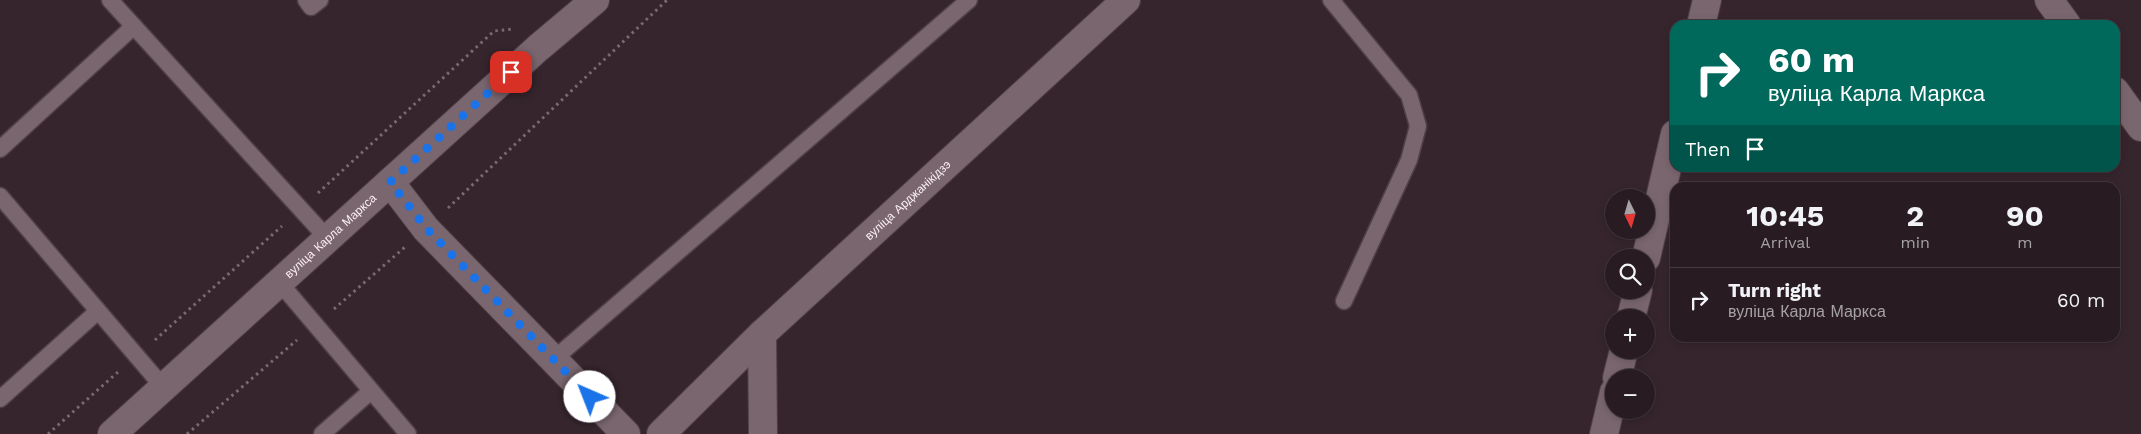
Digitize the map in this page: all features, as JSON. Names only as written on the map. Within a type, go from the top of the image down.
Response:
[{"type":"street","name":"вуліца Карла Маркса","points":[[112,434],[538,48],[596,0]]},
{"type":"street","name":"вуліца Арджанікідзэ","points":[[661,434],[762,334],[1126,0]]},
{"type":"street","points":[[1702,20],[1707,0]]},
{"type":"street","points":[[2049,0],[2063,20]]},
{"type":"street","points":[[2120,98],[2141,127]]},
{"type":"street","points":[[1648,249],[1670,155]]},
{"type":"street","points":[[390,182],[426,228],[626,434]]},
{"type":"street","points":[[762,334],[763,434]]},
{"type":"street","points":[[1604,434],[1608,419]]},
{"type":"lane","points":[[110,0],[328,239]]},
{"type":"lane","points":[[306,0],[311,7],[320,0]]},
{"type":"lane","points":[[554,360],[969,0]]},
{"type":"lane","points":[[1331,0],[1409,96],[1418,126],[1408,160],[1344,301]]},
{"type":"lane","points":[[0,149],[134,26]]},
{"type":"lane","points":[[0,196],[164,388]]},
{"type":"lane","points":[[280,283],[408,434]]},
{"type":"lane","points":[[0,399],[98,311]]},
{"type":"lane","points":[[322,434],[371,391]]},
{"type":"route","points":[[511,72],[390,182],[426,228],[590,397]]}]
